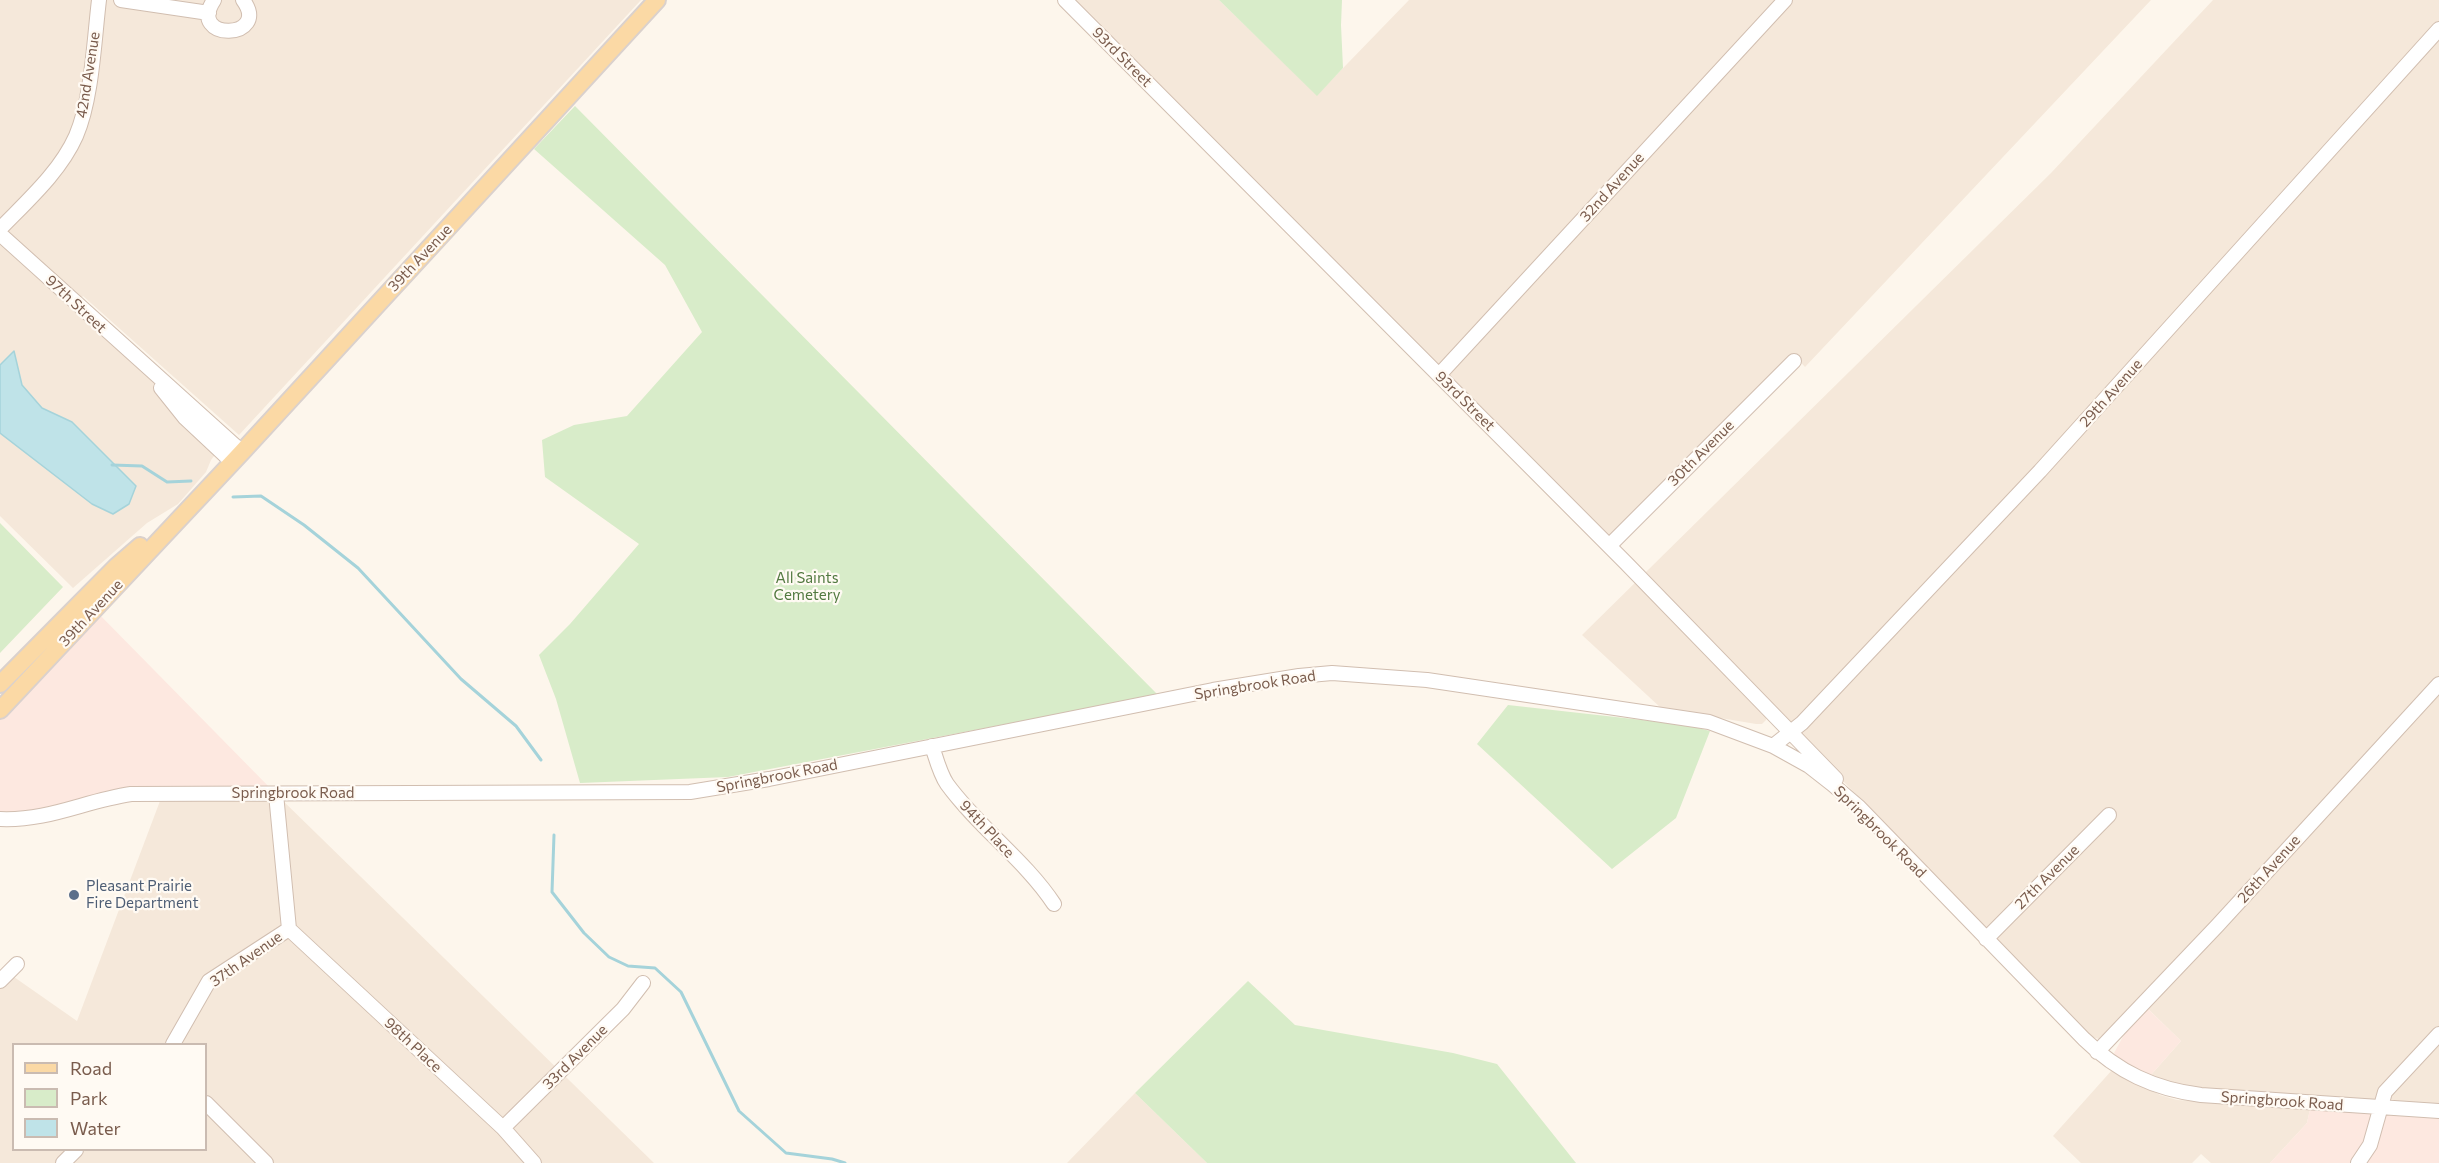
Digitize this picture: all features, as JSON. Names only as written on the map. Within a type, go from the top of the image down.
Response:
[{"type":"main road","name":"39th Avenue","points":[[0,710],[237,457],[657,0]]},
{"type":"main road","name":"39th Avenue","points":[[0,684],[117,566],[165,525],[182,516]]},
{"type":"street","name":"42nd Avenue","points":[[0,232],[43,184],[75,138],[84,116],[99,0]]},
{"type":"street","points":[[121,0],[212,6],[210,19],[218,30],[224,32],[237,31],[246,21],[248,15],[243,0]]},
{"type":"street","name":"93rd Street","points":[[1065,0],[1609,546],[1791,731],[1859,807]]},
{"type":"street","name":"32nd Avenue","points":[[1439,375],[1785,0]]},
{"type":"street","name":"29th Avenue","points":[[1773,746],[1802,723],[2040,471],[2439,29]]},
{"type":"street","name":"97th Street","points":[[0,232],[237,457]]},
{"type":"street","name":"30th Avenue","points":[[1609,546],[1794,361]]},
{"type":"street","name":"Springbrook Road","points":[[0,819],[23,820],[47,816],[99,799],[131,794],[690,792],[769,779],[1213,690],[1299,676],[1341,673],[1427,680],[1693,719],[1730,729],[1773,746],[1809,766],[1859,807],[2097,1052],[2140,1080],[2177,1092],[2439,1111]]},
{"type":"street","name":"26th Avenue","points":[[2097,1052],[2217,926],[2439,684]]},
{"type":"street","name":"94th Place","points":[[932,746],[946,782],[976,819],[1045,890],[1054,904]]},
{"type":"street","name":"37th Avenue","points":[[174,1043],[209,981],[289,929],[276,794]]},
{"type":"street","name":"27th Avenue","points":[[1986,939],[2109,815]]},
{"type":"street","name":"98th Place","points":[[289,929],[502,1128],[534,1163]]},
{"type":"street","points":[[0,981],[17,964]]},
{"type":"street","name":"33rd Avenue","points":[[502,1128],[623,1009],[643,983]]},
{"type":"street","points":[[2358,1163],[2370,1145],[2385,1092],[2439,1034]]},
{"type":"street","points":[[207,1104],[266,1163]]},
{"type":"street","points":[[63,1163],[74,1151]]},
{"type":"shaded area","points":[[0,0],[641,0],[239,435],[83,296],[77,304],[227,439],[211,460],[206,472],[178,504],[147,523],[73,588],[0,516]]},
{"type":"shaded area","points":[[1071,0],[1219,0],[1317,95],[1409,0],[2151,0],[1805,367],[1795,356],[1608,539]]},
{"type":"shaded area","points":[[2213,0],[2439,0],[2439,1106],[2184,1087],[2150,1076],[2181,1041],[2139,1000],[2104,1037],[2099,1039],[2092,1037],[1807,744],[1766,715],[1766,720],[1762,724],[1756,724],[1661,708],[1582,635],[2051,173]]},
{"type":"shaded area","points":[[94,609],[276,794],[163,793],[0,815],[0,710]]},
{"type":"shaded area","points":[[163,793],[276,794],[654,1163],[0,1163],[0,989],[14,977],[77,1021]]},
{"type":"shaded area","points":[[2148,1009],[2181,1041],[2150,1076],[2118,1059],[2114,1053],[2125,1033]]},
{"type":"shaded area","points":[[2112,1070],[2160,1095],[2177,1100],[2310,1109],[2307,1123],[2270,1163],[2211,1163],[2201,1154],[2192,1163],[2081,1163],[2053,1136]]},
{"type":"shaded area","points":[[1135,1093],[1207,1163],[1067,1163]]},
{"type":"shaded area","points":[[2310,1109],[2439,1118],[2439,1163],[2270,1163],[2307,1123]]},
{"type":"green space","points":[[1219,0],[1342,0],[1343,68],[1317,96]]},
{"type":"green space","name":"All Saints Cemetery","points":[[575,106],[1158,695],[728,777],[580,783],[556,699],[539,655],[570,624],[639,544],[545,477],[542,440],[574,425],[627,416],[702,332],[665,265],[534,149]]},
{"type":"green space","points":[[0,523],[63,587],[0,653]]},
{"type":"green space","points":[[1508,705],[1687,725],[1710,731],[1676,818],[1612,869],[1477,744]]},
{"type":"green space","points":[[1248,981],[1295,1025],[1453,1053],[1497,1064],[1576,1163],[1207,1163],[1135,1093]]},
{"type":"water","points":[[14,351],[22,385],[42,408],[72,422],[136,486],[129,504],[113,514],[92,504],[0,433],[0,365]]},
{"type":"waterway","points":[[112,465],[142,466],[167,482],[191,481]]},
{"type":"waterway","points":[[233,497],[261,496],[304,525],[358,568],[461,679],[516,726],[541,760]]},
{"type":"waterway","points":[[554,835],[552,892],[584,933],[609,957],[628,966],[655,968],[681,992],[739,1111],[786,1153],[845,1163]]},
{"type":"place","name":"Pleasant Prairie Fire Department","points":[[74,895]]}]
